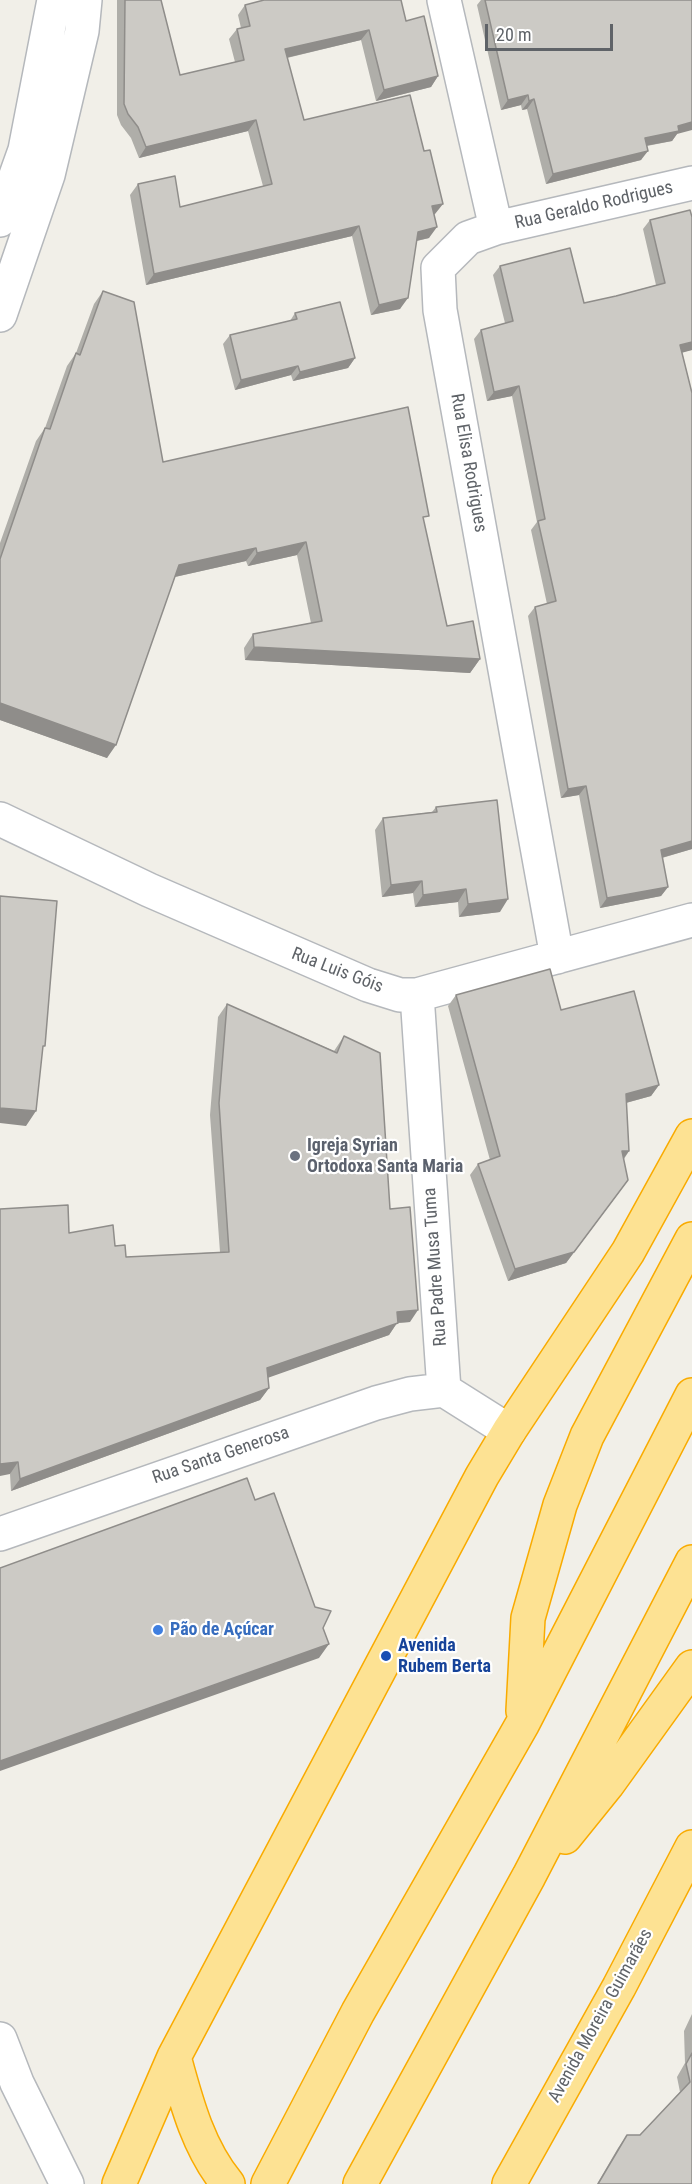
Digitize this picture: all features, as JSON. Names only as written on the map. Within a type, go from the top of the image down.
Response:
[{"type":"highway","points":[[119,2184],[174,2057],[482,1476],[509,1431],[628,1252],[692,1136]]},
{"type":"highway","points":[[523,1723],[528,1618],[560,1505],[586,1436],[692,1239]]},
{"type":"highway","points":[[268,2184],[358,2012],[523,1723],[692,1395]]},
{"type":"highway","points":[[360,2184],[529,1876],[692,1562]]},
{"type":"highway","points":[[529,1876],[571,1831],[600,1794],[692,1667]]},
{"type":"highway","name":"Avenida Moreira Guimarães","points":[[509,2184],[692,1847]]},
{"type":"highway","points":[[174,2057],[186,2101],[201,2142],[218,2173],[228,2184]]},
{"type":"street","points":[[0,220],[25,150],[54,0]]},
{"type":"street","points":[[0,315],[48,175],[82,31],[85,0]]},
{"type":"street","points":[[444,0],[496,228]]},
{"type":"street","name":"Rua Geraldo Rodrigues","points":[[496,228],[692,183]]},
{"type":"street","name":"Rua Elisa Rodrigues","points":[[496,228],[468,238],[438,268],[440,310],[557,957]]},
{"type":"street","name":"Rua Luis Góis","points":[[0,819],[149,891],[286,951],[368,985],[400,994],[417,995],[692,920]]},
{"type":"street","name":"Rua Padre Musa Tuma","points":[[417,995],[444,1390]]},
{"type":"street","points":[[444,1390],[509,1431]]},
{"type":"street","name":"Rua Santa Generosa","points":[[0,1534],[376,1403],[410,1394],[444,1390]]},
{"type":"street","points":[[0,2039],[17,2083],[68,2184]]},
{"type":"building","points":[[125,0],[161,0],[180,75],[244,60],[237,29],[250,26],[245,5],[264,0],[401,0],[406,21],[424,16],[438,76],[384,90],[369,30],[285,49],[304,120],[410,95],[424,151],[430,150],[443,204],[432,206],[437,227],[418,232],[408,298],[379,305],[359,226],[154,274],[138,184],[175,176],[180,207],[272,184],[256,120],[146,147],[138,127],[124,104]]},
{"type":"building","points":[[485,0],[692,0],[692,122],[678,126],[679,131],[645,138],[648,151],[553,174],[534,99],[529,101],[528,95],[508,100]]},
{"type":"building","points":[[690,210],[692,217],[692,342],[680,345],[692,393],[692,841],[661,850],[668,887],[607,898],[586,786],[568,789],[535,607],[556,601],[538,521],[545,519],[519,386],[494,392],[481,330],[513,321],[500,266],[570,248],[584,303],[665,283],[650,220]]},
{"type":"building","points":[[103,291],[134,302],[163,462],[408,407],[429,516],[423,517],[447,626],[473,621],[480,659],[254,647],[253,634],[322,621],[306,542],[257,553],[256,548],[179,565],[116,745],[0,703],[0,559],[45,428],[50,429],[76,353],[80,355]]},
{"type":"building","points":[[340,302],[355,358],[300,372],[298,366],[241,380],[230,335],[297,319],[295,313]]},
{"type":"building","points":[[497,800],[508,899],[468,904],[466,889],[423,895],[422,881],[391,885],[383,818],[437,812],[436,807]]},
{"type":"building","points":[[0,896],[57,901],[45,1046],[43,1046],[36,1111],[0,1108]]},
{"type":"building","points":[[550,969],[561,1010],[634,991],[659,1085],[626,1094],[629,1151],[622,1151],[628,1180],[574,1252],[515,1269],[478,1164],[500,1156],[456,995]]},
{"type":"building","points":[[227,1004],[337,1053],[344,1036],[380,1053],[390,1209],[410,1207],[418,1310],[397,1312],[398,1323],[267,1368],[269,1388],[20,1479],[18,1462],[0,1464],[0,1209],[68,1205],[69,1233],[113,1225],[115,1246],[125,1245],[126,1257],[229,1252],[219,1103]]},
{"type":"building","name":"Pão de Açúcar","points":[[247,1478],[255,1500],[274,1493],[315,1607],[331,1611],[323,1628],[329,1644],[0,1761],[0,1568]]},
{"type":"building","points":[[692,2053],[692,2184],[598,2184],[627,2135],[640,2135],[690,2082],[686,2064]]},
{"type":"place","name":"Igreja Syrian Ortodoxa Santa Maria","points":[[295,1156]]},
{"type":"place","name":"Pão de Açúcar","points":[[158,1630]]},
{"type":"place","name":"Avenida Rubem Berta","points":[[386,1656]]}]
